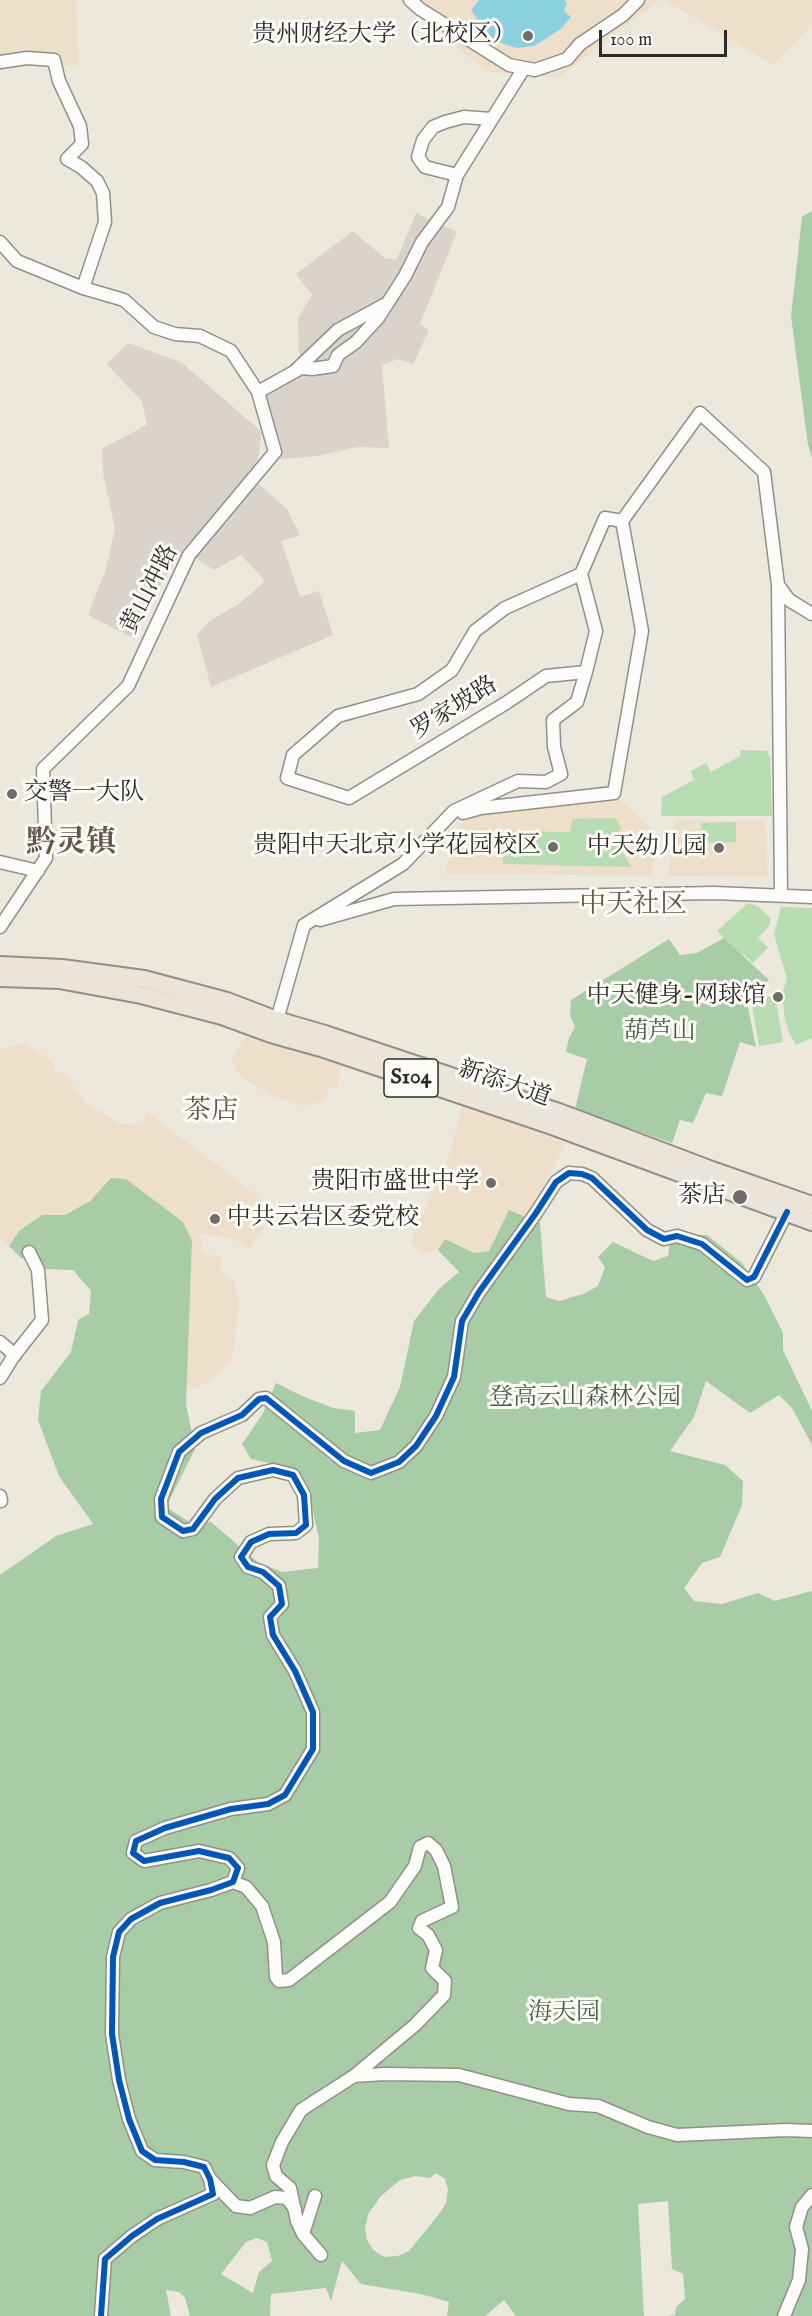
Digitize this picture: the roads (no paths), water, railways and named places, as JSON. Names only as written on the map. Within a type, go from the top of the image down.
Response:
[{"type":"main road","name":"新添大道","points":[[0,965],[62,968],[144,979],[227,1001],[277,1020],[560,1112],[812,1205]]},
{"type":"main road","name":"新添大道","points":[[0,978],[59,980],[141,995],[222,1016],[552,1126],[812,1222]]},
{"type":"street","points":[[410,0],[420,9],[509,64],[535,70],[567,59],[580,44],[623,15],[638,0]]},
{"type":"street","points":[[0,62],[27,58],[54,60],[59,81],[80,126],[82,144],[67,159],[98,181],[103,193],[105,222],[83,288]]},
{"type":"street","points":[[301,368],[333,366],[338,355],[356,342],[378,318],[405,276],[422,242],[448,207],[457,175],[524,68]]},
{"type":"street","points":[[457,175],[425,167],[418,157],[423,140],[433,127],[445,122],[464,117],[491,119]]},
{"type":"street","name":"黄山冲路","points":[[0,242],[17,261],[83,288],[124,300],[154,327],[175,334],[200,336],[231,351],[258,392],[275,452],[189,555],[128,686],[43,769],[46,858],[0,927]]},
{"type":"street","points":[[258,392],[301,368],[338,330],[386,303]]},
{"type":"street","points":[[447,818],[481,808],[614,793],[642,631],[622,521],[700,412],[764,471],[778,585],[781,895]]},
{"type":"street","points":[[277,1020],[304,925],[403,864],[454,811],[518,781],[546,782],[561,774],[554,747],[553,720],[577,702],[596,631],[581,574],[604,518],[622,521]]},
{"type":"street","name":"罗家坡路","points":[[581,574],[505,608],[475,631],[452,670],[418,694],[338,716],[293,755],[287,778],[350,798],[546,676],[586,672]]},
{"type":"street","points":[[778,585],[789,600],[812,614]]},
{"type":"street","points":[[0,862],[38,871]]},
{"type":"street","points":[[304,925],[394,899],[714,893],[812,897]]},
{"type":"street","points":[[233,1882],[238,1868],[229,1858],[200,1851],[144,1862],[134,1853],[136,1841],[165,1828],[231,1809],[268,1803],[285,1795],[313,1749],[313,1712],[295,1671],[273,1635],[270,1617],[282,1604],[279,1586],[263,1572],[248,1567],[241,1557],[251,1542],[269,1534],[296,1533],[306,1525],[304,1495],[293,1475],[273,1470],[238,1478],[215,1499],[193,1529],[183,1532],[162,1517],[161,1499],[179,1452],[201,1433],[242,1415],[259,1399],[266,1398],[344,1461],[371,1473],[399,1462],[416,1446],[431,1424],[454,1377],[462,1321],[479,1292],[556,1182],[568,1173],[582,1174],[592,1178],[647,1230],[664,1239],[677,1236],[702,1244],[747,1280],[754,1276],[787,1212]]},
{"type":"street","points":[[0,1377],[42,1320],[38,1270],[29,1252]]},
{"type":"street","points":[[0,1342],[15,1355]]},
{"type":"street","points":[[297,2211],[287,2198],[275,2198],[250,2208],[236,2206],[210,2179],[204,2168],[184,2162],[155,2160],[142,2151],[129,2119],[119,2080],[112,2034],[113,1957],[118,1932],[131,1919],[160,1903],[233,1882],[246,1887],[262,1906],[274,1942],[276,1977],[279,1981],[289,1980],[390,1902],[415,1866],[420,1847],[428,1843],[436,1850],[444,1866],[452,1907],[422,1921],[420,1928],[428,1935],[436,1950],[432,1968],[445,1981],[444,1995],[415,2025],[354,2076],[301,2110],[282,2142],[273,2165],[276,2176],[290,2188],[297,2211],[297,2221],[303,2234],[321,2255]]},
{"type":"street","points":[[354,2076],[459,2075],[569,2104],[598,2106],[648,2127],[677,2135],[812,2131]]},
{"type":"street","points":[[101,2316],[105,2259],[132,2236],[158,2219],[213,2194],[210,2179]]},
{"type":"street","points":[[303,2234],[315,2196]]},
{"type":"street","points":[[784,2316],[799,2280],[802,2249],[796,2227],[802,2207],[812,2196]]},
{"type":"water","points":[[479,0],[564,0],[567,3],[564,11],[571,17],[561,29],[534,46],[517,48],[495,41],[482,26],[471,10]]},
{"type":"place","name":"贵州财经大学（北校区）","points":[[528,36]]},
{"type":"place","name":"交警一大队","points":[[12,794]]},
{"type":"place","name":"贵阳中天北京小学花园校区","points":[[553,847]]},
{"type":"place","name":"中天幼儿园","points":[[719,848]]},
{"type":"place","name":"中天健身-网球馆","points":[[778,997]]},
{"type":"place","name":"贵阳市盛世中学","points":[[491,1183]]},
{"type":"place","name":"茶店","points":[[740,1197]]},
{"type":"place","name":"中共云岩区委党校","points":[[215,1219]]},
{"type":"district","name":"黔灵镇","points":[[71,845]]},
{"type":"district","name":"中天社区","points":[[633,906]]},
{"type":"district","name":"茶店","points":[[211,1112]]},
{"type":"park label","name":"葫芦山","points":[[660,1033]]},
{"type":"park label","name":"登高云山森林公园","points":[[585,1399]]},
{"type":"park label","name":"海天园","points":[[564,2014]]}]
